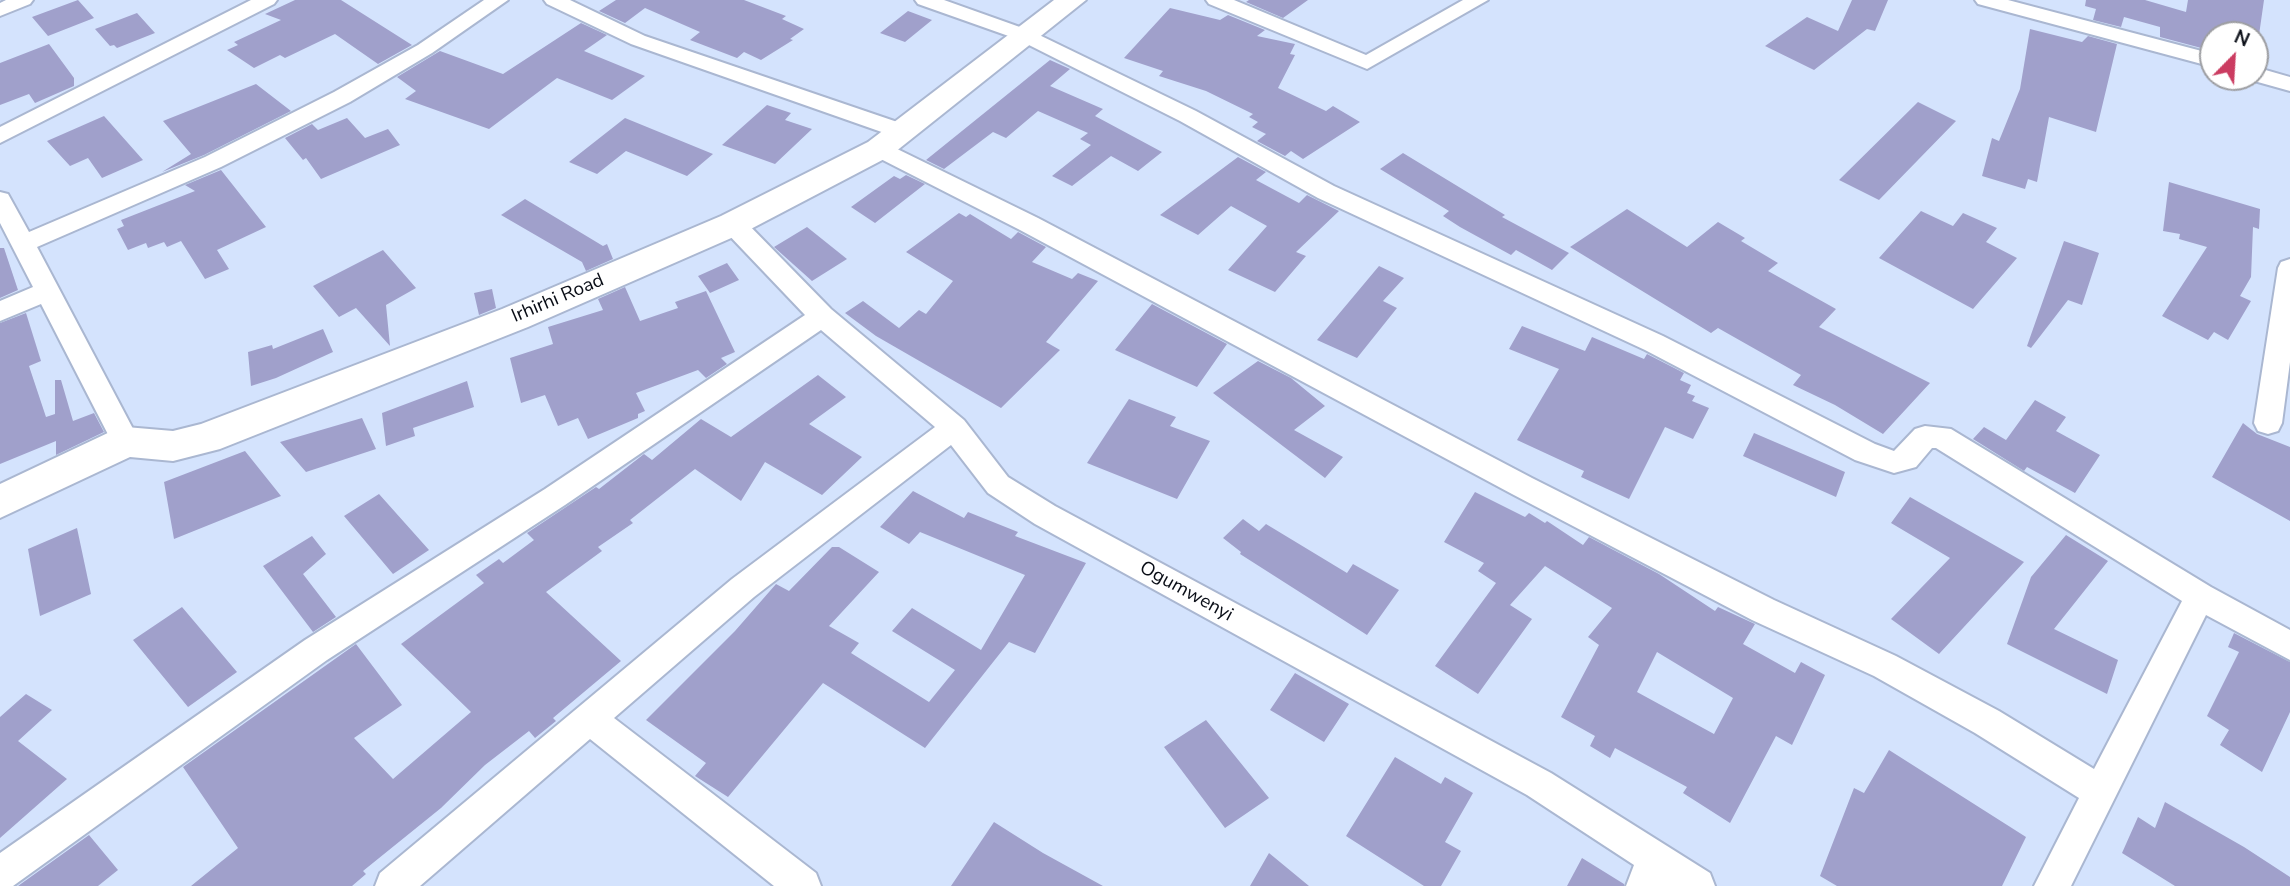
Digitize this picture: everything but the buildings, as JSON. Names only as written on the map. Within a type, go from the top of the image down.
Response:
[{"type":"street","points":[[0,10],[23,0]]},
{"type":"street","points":[[0,136],[267,0]]},
{"type":"street","points":[[22,244],[213,162],[342,97],[425,49],[498,0]]},
{"type":"street","points":[[554,0],[638,40],[890,140],[1029,224],[1546,499],[1763,610],[1885,666],[1987,722],[2100,792]]},
{"type":"street","points":[[925,0],[1024,35],[1188,116],[1326,192],[1654,343],[1864,452],[1894,462],[1906,459],[1916,444],[1925,437],[1941,438],[2200,596],[2290,646]]},
{"type":"street","name":"Irhirhi Road","points":[[127,442],[173,446],[206,438],[514,318],[733,224],[890,140],[1072,0]]},
{"type":"street","points":[[1216,0],[1367,63],[1478,0]]},
{"type":"street","points":[[1985,0],[2199,57]]},
{"type":"street","points":[[2269,78],[2290,84]]},
{"type":"street","points":[[0,200],[127,442],[0,502]]},
{"type":"street","name":"Ogumwenyi","points":[[733,224],[822,316],[954,428],[998,485],[1045,515],[1539,784],[1649,872],[1697,886]]},
{"type":"street","points":[[2268,423],[2290,268]]},
{"type":"street","points":[[0,312],[47,291]]},
{"type":"street","points":[[0,874],[316,650],[555,497],[822,316]]},
{"type":"street","points":[[393,886],[743,587],[954,428]]},
{"type":"street","points":[[2052,886],[2200,596]]},
{"type":"street","points":[[590,719],[803,886]]}]
